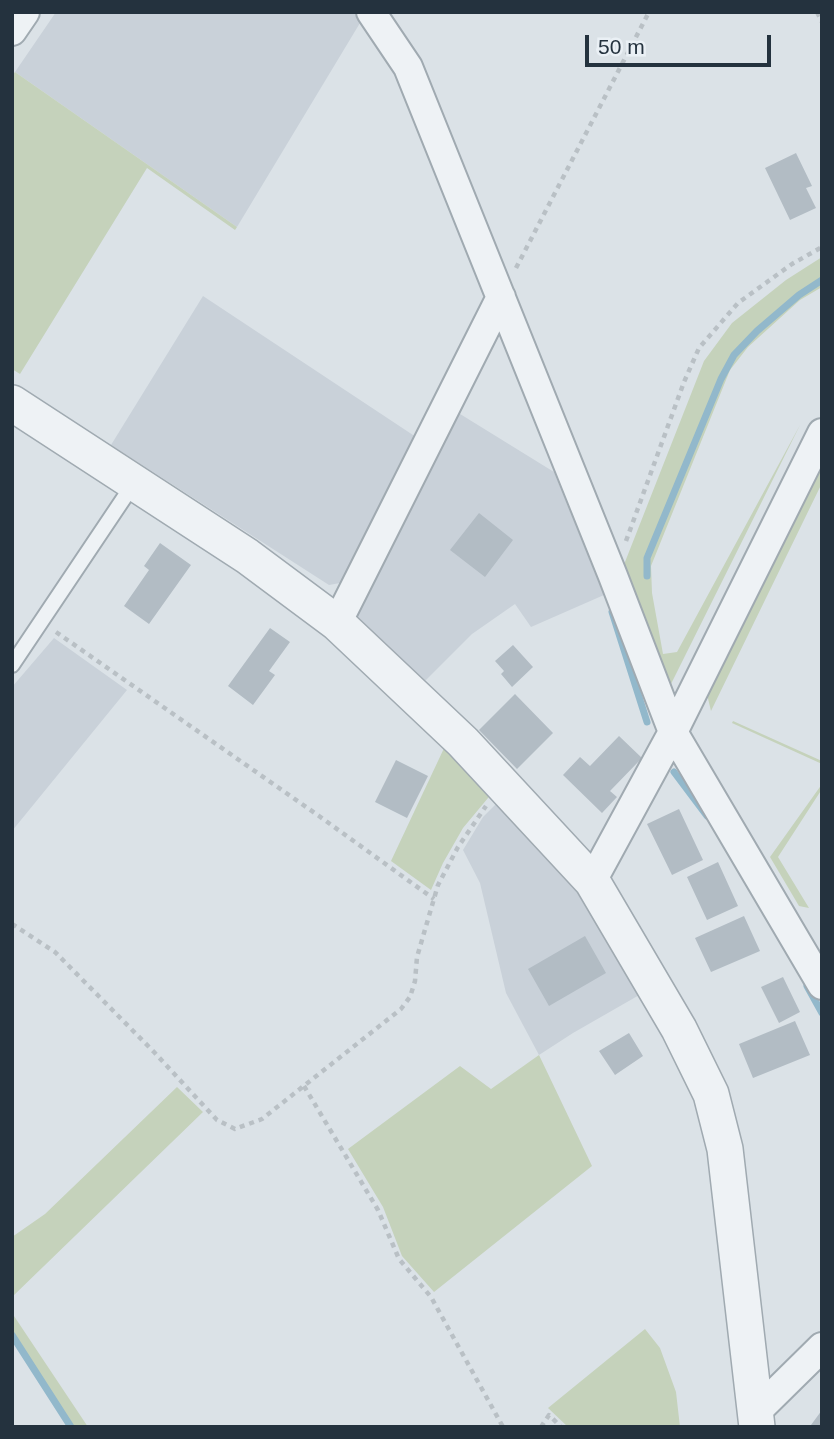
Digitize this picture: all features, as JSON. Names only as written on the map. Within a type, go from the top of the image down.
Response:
[{"type":"street","points":[[371,12],[408,66],[673,732],[822,985]]},
{"type":"street","points":[[337,623],[501,297]]},
{"type":"street","points":[[12,403],[247,556],[337,623],[453,733],[592,881],[679,1029],[711,1094],[725,1149],[756,1420]]},
{"type":"street","points":[[592,881],[673,732],[822,433]]},
{"type":"street","points":[[756,1420],[822,1347]]},
{"type":"lane","points":[[12,665],[135,482]]},
{"type":"path","points":[[501,297],[649,12]]},
{"type":"path","points":[[817,12],[822,22]]},
{"type":"path","points":[[613,576],[699,348],[738,303],[792,264],[822,247]]},
{"type":"path","points":[[41,622],[320,816],[434,899]]},
{"type":"path","points":[[12,924],[55,952],[154,1052],[217,1121],[235,1129],[262,1119],[401,1009],[410,997],[415,981],[417,957],[438,885],[457,847],[480,812],[504,786]]},
{"type":"path","points":[[304,1086],[378,1210],[399,1259],[431,1297],[503,1427]]},
{"type":"path","points":[[541,1427],[549,1415],[561,1427]]},
{"type":"shaded area","points":[[56,12],[359,12],[363,18],[237,227],[15,72]]},
{"type":"shaded area","points":[[203,296],[416,437],[340,583],[329,585],[111,445]]},
{"type":"shaded area","points":[[452,409],[554,472],[604,595],[531,627],[515,604],[472,634],[425,681],[349,612]]},
{"type":"shaded area","points":[[54,638],[127,690],[12,831],[12,687]]},
{"type":"shaded area","points":[[500,800],[574,879],[641,994],[539,1055],[506,993],[480,883],[463,850],[483,817]]},
{"type":"green space","points":[[15,72],[237,227],[235,230],[147,168],[20,374],[12,369],[12,76]]},
{"type":"green space","points":[[822,257],[822,287],[800,300],[748,347],[730,370],[651,566],[652,593],[663,654],[677,652],[800,425],[669,688],[624,584],[625,562],[704,361],[732,323],[786,280]]},
{"type":"green space","points":[[822,453],[822,483],[711,711],[705,686]]},
{"type":"green space","points":[[733,721],[822,761],[822,764],[732,723]]},
{"type":"green space","points":[[446,744],[493,792],[463,828],[431,890],[391,861]]},
{"type":"green space","points":[[822,784],[822,789],[778,857],[809,908],[799,906],[770,857]]},
{"type":"green space","points":[[539,1055],[592,1166],[434,1292],[402,1256],[383,1207],[348,1149],[460,1066],[491,1089]]},
{"type":"green space","points":[[177,1087],[203,1112],[12,1297],[12,1237],[45,1214]]},
{"type":"green space","points":[[12,1313],[88,1427],[71,1427],[12,1335]]},
{"type":"green space","points":[[645,1329],[660,1348],[676,1392],[680,1427],[568,1427],[548,1408]]},
{"type":"building","points":[[796,153],[812,186],[806,188],[816,208],[790,220],[765,168]]},
{"type":"building","points":[[479,513],[513,540],[485,577],[450,550]]},
{"type":"building","points":[[160,543],[191,565],[149,624],[124,606],[149,570],[144,566]]},
{"type":"building","points":[[270,628],[290,642],[269,671],[275,675],[253,705],[228,686]]},
{"type":"building","points":[[513,645],[533,667],[512,687],[495,661]]},
{"type":"building","points":[[515,694],[553,733],[517,769],[479,730]]},
{"type":"building","points":[[619,736],[642,758],[610,791],[617,797],[602,813],[563,775],[580,757],[590,766]]},
{"type":"building","points":[[396,760],[428,776],[407,818],[375,802]]},
{"type":"building","points":[[679,809],[703,860],[672,875],[647,824]]},
{"type":"building","points":[[718,862],[738,906],[707,920],[687,877]]},
{"type":"building","points":[[744,916],[760,951],[711,972],[695,938]]},
{"type":"building","points":[[585,936],[606,973],[549,1006],[528,969]]},
{"type":"building","points":[[783,977],[800,1012],[779,1023],[761,987]]},
{"type":"building","points":[[795,1021],[810,1055],[753,1078],[739,1044]]},
{"type":"building","points":[[629,1033],[643,1056],[615,1075],[599,1051]]},
{"type":"building","points":[[822,1410],[822,1427],[814,1427],[811,1425]]},
{"type":"waterway","points":[[647,576],[647,558],[721,379],[734,355],[799,295],[822,280]]},
{"type":"waterway","points":[[612,612],[647,722]]},
{"type":"waterway","points":[[674,772],[707,816]]},
{"type":"waterway","points":[[807,986],[822,1013]]},
{"type":"waterway","points":[[12,1335],[71,1427]]}]
